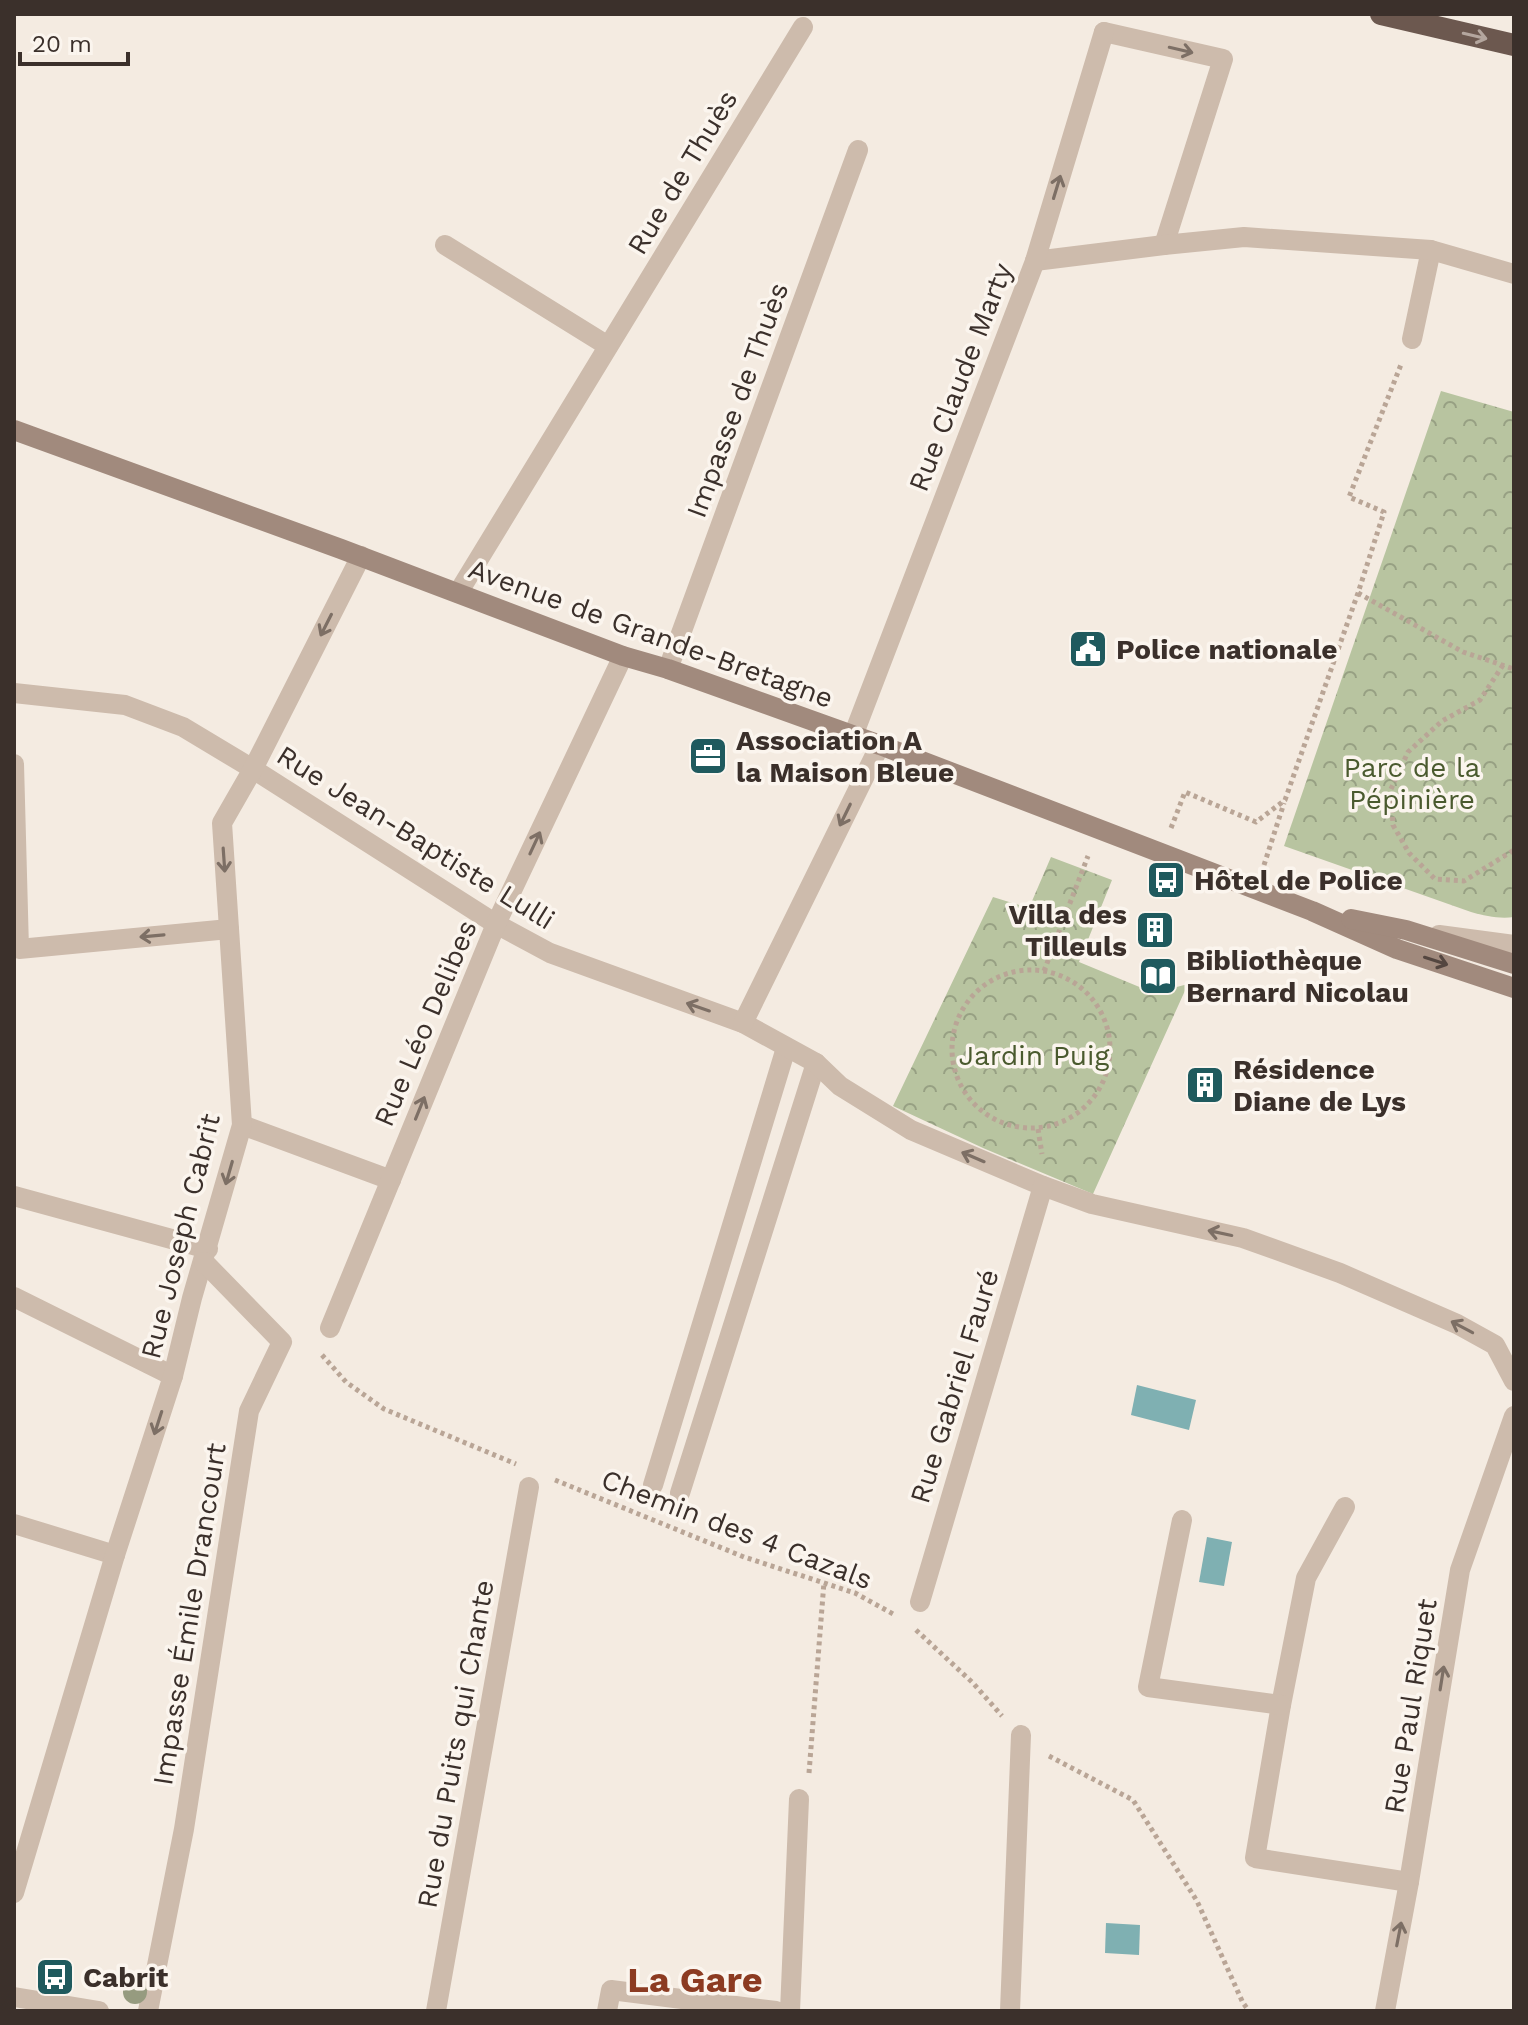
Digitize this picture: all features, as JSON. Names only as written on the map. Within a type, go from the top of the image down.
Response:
[{"type":"highway","points":[[1381,14],[1514,45]]},
{"type":"main road","name":"Avenue de Grande-Bretagne","points":[[14,430],[361,556],[623,656],[668,669],[880,745],[1312,911],[1397,949],[1514,988]]},
{"type":"main road","name":"Avenue de Grande-Bretagne","points":[[1312,911],[1406,930],[1514,964]]},
{"type":"street","name":"Rue de Thuès","points":[[458,593],[803,27]]},
{"type":"street","name":"Rue Claude Marty","points":[[853,736],[1035,261],[1104,32],[1223,59],[1164,245]]},
{"type":"street","name":"Impasse de Thuès","points":[[668,669],[858,150]]},
{"type":"street","points":[[1035,261],[1244,237],[1431,250],[1514,274]]},
{"type":"street","points":[[445,245],[608,346]]},
{"type":"street","points":[[1412,339],[1431,250]]},
{"type":"street","name":"Rue Joseph Cabrit","points":[[14,1893],[115,1555],[173,1376],[242,1125],[222,823],[253,769],[361,556]]},
{"type":"street","name":"Rue Léo Delibes","points":[[330,1328],[496,924],[623,656]]},
{"type":"street","name":"Rue Jean-Baptiste Lulli","points":[[14,693],[125,705],[183,727],[496,924],[550,953],[743,1023],[816,1063],[840,1086],[911,1130],[1043,1186],[1092,1204],[1243,1238],[1340,1273],[1457,1324],[1495,1345],[1514,1381]]},
{"type":"street","points":[[743,1023],[880,745]]},
{"type":"street","points":[[14,764],[19,949],[229,929]]},
{"type":"street","points":[[1406,930],[1514,945]]},
{"type":"street","points":[[1492,980],[1514,979]]},
{"type":"street","points":[[653,1485],[786,1048]]},
{"type":"street","points":[[680,1493],[816,1063]]},
{"type":"street","points":[[242,1125],[391,1180]]},
{"type":"street","name":"Rue Gabriel Fauré","points":[[920,1602],[1043,1186]]},
{"type":"street","points":[[14,1196],[206,1256]]},
{"type":"street","name":"Impasse Émile Drancourt","points":[[148,2011],[184,1829],[249,1411],[282,1342],[206,1256]]},
{"type":"street","points":[[14,1297],[173,1376]]},
{"type":"street","name":"Rue Paul Riquet","points":[[1385,2011],[1460,1570],[1514,1416]]},
{"type":"street","name":"Rue du Puits qui Chante","points":[[436,2011],[538,1482]]},
{"type":"street","points":[[1345,1507],[1306,1578],[1255,1858],[1409,1882]]},
{"type":"street","points":[[1182,1520],[1148,1687],[1281,1705]]},
{"type":"street","points":[[14,1524],[115,1555]]},
{"type":"street","points":[[1010,2011],[1021,1735]]},
{"type":"street","points":[[790,2011],[799,1799]]},
{"type":"street","points":[[607,2011],[611,1990],[776,2011]]},
{"type":"street","points":[[14,1997],[99,2011]]},
{"type":"path","points":[[1256,889],[1384,512],[1349,497],[1412,339]]},
{"type":"path","points":[[1358,593],[1463,652],[1514,669]]},
{"type":"path","points":[[1503,665],[1480,700],[1442,721],[1408,752],[1391,789],[1393,825],[1409,853],[1435,879],[1464,881],[1514,850]]},
{"type":"path","points":[[1160,853],[1185,792],[1256,822],[1285,800]]},
{"type":"path","points":[[1044,971],[1099,829]]},
{"type":"path","points":[[1020,970],[1044,971],[1068,979],[1089,995],[1096,1005],[1103,1016],[1110,1040],[1109,1066],[1100,1089],[1074,1116],[1063,1123],[1038,1129],[1014,1127],[990,1118],[971,1103],[958,1082],[951,1058],[953,1034],[961,1011],[976,991],[996,977],[1020,970]]},
{"type":"path","points":[[319,1352],[346,1382],[384,1409],[519,1465]]},
{"type":"path","name":"Chemin des 4 Cazals","points":[[538,1482],[744,1557],[855,1593],[901,1620]]},
{"type":"path","points":[[799,1799],[806,1799],[824,1582]]},
{"type":"path","points":[[912,1628],[925,1636],[973,1683],[1012,1728],[1073,1771],[1133,1800],[1197,1901],[1249,2011]]},
{"type":"green space","name":"Parc de la Pépinière","points":[[1441,391],[1514,412],[1514,917],[1492,917],[1471,912],[1284,846]]},
{"type":"green space","name":"Jardin Puig","points":[[1051,857],[1112,880],[1079,962],[1154,993],[1188,984],[1093,1194],[893,1106],[993,897],[1029,908]]},
{"type":"water","points":[[1137,1385],[1196,1400],[1189,1430],[1131,1415]]},
{"type":"water","points":[[1207,1537],[1232,1542],[1224,1586],[1199,1582]]},
{"type":"water","points":[[1106,1923],[1140,1925],[1139,1955],[1105,1953]]},
{"type":"place","name":"Police nationale","points":[[1088,649]]},
{"type":"place","name":"Association A la Maison Bleue","points":[[708,756]]},
{"type":"place","name":"Hôtel de Police","points":[[1166,880]]},
{"type":"place","name":"Villa des Tilleuls","points":[[1155,930]]},
{"type":"place","name":"Bibliothèque Bernard Nicolau","points":[[1158,976]]},
{"type":"place","name":"Résidence Diane de Lys","points":[[1205,1085]]},
{"type":"place","name":"Cabrit","points":[[55,1977]]},
{"type":"district","name":"La Gare","points":[[695,1979]]}]
